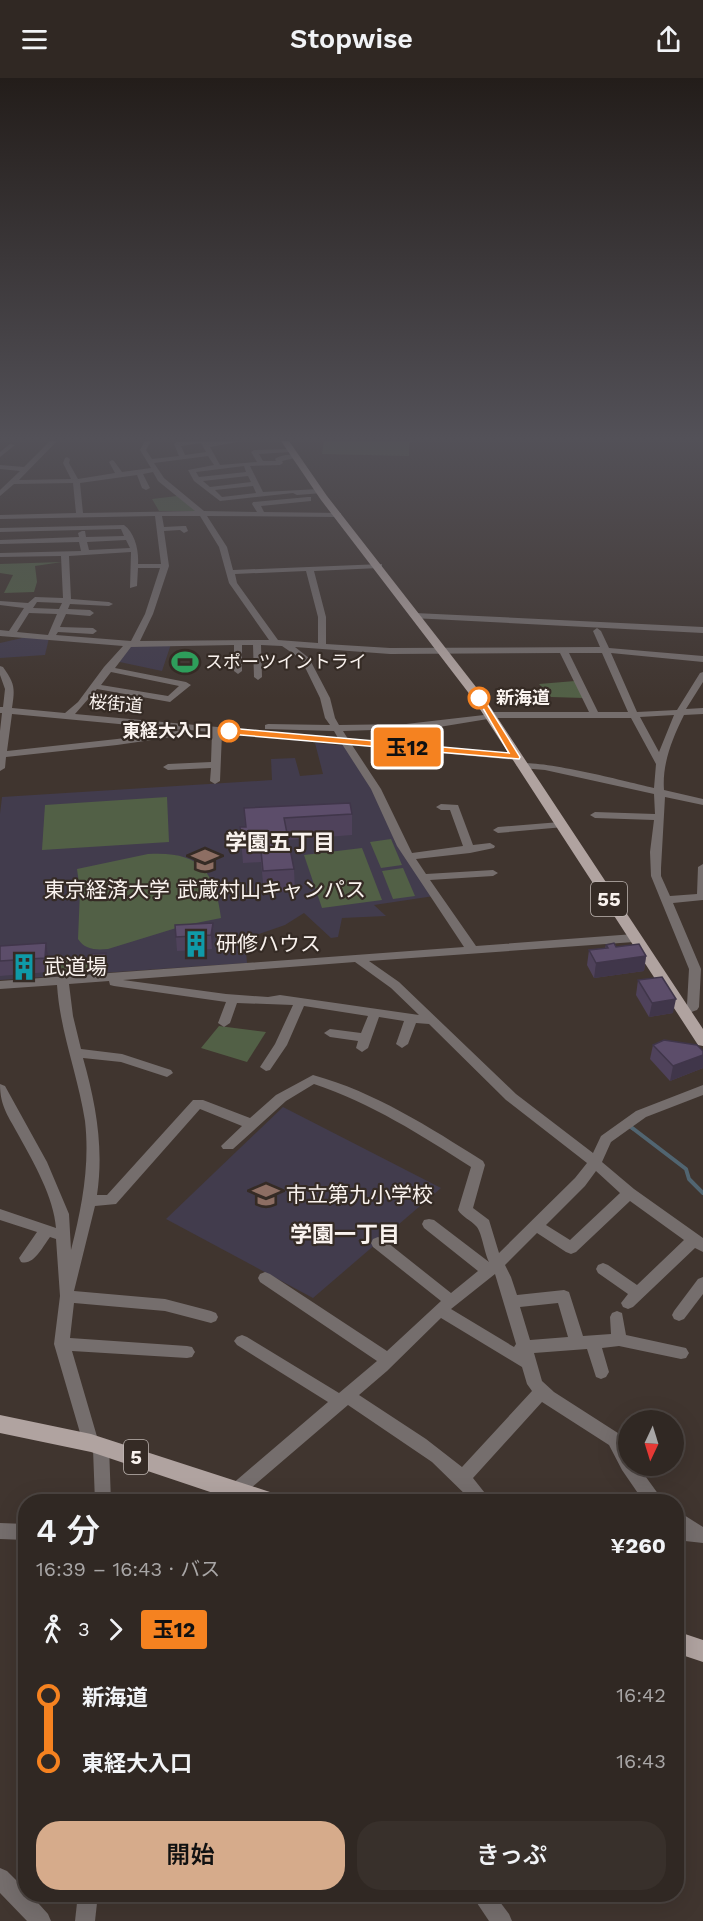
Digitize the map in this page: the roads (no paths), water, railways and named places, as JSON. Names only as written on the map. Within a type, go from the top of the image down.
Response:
[{"type":"main road","name":"55","points":[[348,527],[444,651],[489,716],[703,1041]]},
{"type":"main road","name":"5","points":[[0,1424],[96,1444],[248,1494]]},
{"type":"main road","points":[[684,1645],[703,1651]]},
{"type":"street","points":[[0,562],[13,563],[32,527]]},
{"type":"street","points":[[0,530],[124,527]]},
{"type":"street","points":[[124,527],[133,550],[135,566],[133,586]]},
{"type":"street","points":[[211,527],[223,547],[233,583],[279,642],[305,658],[325,698],[330,718],[376,789],[402,846],[473,951]]},
{"type":"street","points":[[67,716],[81,704],[107,669],[132,644],[149,614],[165,566],[162,529],[183,528],[184,531]]},
{"type":"street","points":[[81,529],[85,553]]},
{"type":"street","points":[[0,542],[129,538]]},
{"type":"street","points":[[0,555],[133,550]]},
{"type":"street","points":[[53,633],[67,601],[65,554]]},
{"type":"street","points":[[135,566],[165,566]]},
{"type":"street","points":[[231,573],[379,566]]},
{"type":"street","points":[[310,570],[325,622],[322,645]]},
{"type":"street","points":[[10,634],[35,599],[110,604]]},
{"type":"street","points":[[0,603],[63,612],[90,613]]},
{"type":"street","points":[[415,616],[597,630],[703,635]]},
{"type":"street","points":[[438,623],[516,623],[703,630]]},
{"type":"street","points":[[597,630],[634,715],[661,765]]},
{"type":"street","points":[[0,633],[93,631]]},
{"type":"street","points":[[53,633],[132,644],[279,642],[390,651],[607,650],[703,659]]},
{"type":"street","points":[[238,642],[238,670]]},
{"type":"street","points":[[257,642],[258,677]]},
{"type":"street","points":[[563,650],[595,715]]},
{"type":"street","points":[[0,669],[9,684],[4,711],[3,754],[0,768]]},
{"type":"street","points":[[94,686],[170,699],[186,685],[107,669]]},
{"type":"street","points":[[683,1011],[693,1007],[695,969],[656,876],[659,792],[661,765],[681,712],[703,675]]},
{"type":"street","name":"桜街道","points":[[4,711],[346,742],[518,761],[703,802]]},
{"type":"street","points":[[228,731],[252,727],[429,728],[489,716],[634,715],[703,711]]},
{"type":"street","points":[[3,754],[212,729],[215,781]]},
{"type":"street","points":[[168,767],[215,765]]},
{"type":"street","points":[[441,807],[454,807],[470,850]]},
{"type":"street","points":[[595,815],[659,817]]},
{"type":"street","points":[[498,830],[560,825]]},
{"type":"street","points":[[410,857],[490,846]]},
{"type":"street","points":[[668,900],[702,897],[703,867]]},
{"type":"street","points":[[424,877],[488,876]]},
{"type":"street","points":[[0,985],[634,938]]},
{"type":"street","points":[[359,960],[395,985],[511,1097],[629,1193],[699,1243],[633,1298],[603,1269]]},
{"type":"street","points":[[108,978],[114,982],[233,998],[300,1002],[433,1021]]},
{"type":"street","points":[[63,981],[63,1004],[92,1120],[95,1156],[89,1201],[67,1296],[62,1344],[96,1444],[102,1494]]},
{"type":"street","points":[[224,1023],[233,998]]},
{"type":"street","points":[[266,1067],[281,1045],[300,1002]]},
{"type":"street","points":[[330,1033],[363,1043],[375,1013]]},
{"type":"street","points":[[402,1044],[411,1018]]},
{"type":"street","points":[[75,1053],[122,1058],[167,1073]]},
{"type":"street","points":[[228,1146],[281,1098],[313,1079],[334,1086],[430,1135],[478,1165],[465,1210],[484,1224],[493,1267],[511,1302],[535,1384],[583,1421],[615,1440],[618,1445]]},
{"type":"street","points":[[0,1089],[40,1162],[62,1214],[67,1296]]},
{"type":"street","points":[[237,1490],[345,1399],[445,1305],[493,1267],[537,1226],[595,1164],[598,1151],[606,1139],[641,1114],[703,1090]]},
{"type":"street","points":[[89,1201],[111,1200],[198,1103],[251,1124]]},
{"type":"street","points":[[537,1226],[571,1248],[629,1193]]},
{"type":"street","points":[[0,1214],[64,1236]]},
{"type":"street","points":[[429,1224],[493,1267]]},
{"type":"street","points":[[26,1258],[47,1230]]},
{"type":"street","points":[[378,1243],[445,1305],[525,1355],[585,1342],[619,1340],[681,1353]]},
{"type":"street","points":[[265,1278],[388,1360]]},
{"type":"street","points":[[679,1314],[703,1283]]},
{"type":"street","points":[[67,1296],[165,1305],[211,1317]]},
{"type":"street","points":[[511,1302],[564,1296],[601,1372]]},
{"type":"street","points":[[617,1317],[619,1340]]},
{"type":"street","points":[[242,1341],[345,1399],[464,1477],[478,1494]]},
{"type":"street","points":[[62,1344],[187,1352]]},
{"type":"street","points":[[464,1477],[542,1391]]},
{"type":"street","points":[[636,1476],[648,1494]]},
{"type":"street","points":[[684,1524],[700,1535]]},
{"type":"street","points":[[0,1531],[18,1532]]},
{"type":"street","points":[[684,1533],[700,1535]]},
{"type":"street","points":[[0,1878],[18,1897]]},
{"type":"street","points":[[23,1902],[41,1921]]},
{"type":"street","points":[[83,1919],[86,1902]]},
{"type":"street","points":[[487,1902],[502,1921]]},
{"type":"waterway","points":[[631,1127],[686,1169],[689,1179],[703,1193]]},
{"type":"place","name":"スポーツイントライ","points":[[185,662]]},
{"type":"place","name":"新海道","points":[[479,698]]},
{"type":"place","name":"東経大入口","points":[[229,731]]},
{"type":"place","name":"東京経済大学 武蔵村山キャンパス","points":[[205,860]]},
{"type":"place","name":"研修ハウス","points":[[196,944]]},
{"type":"place","name":"武道場","points":[[24,967]]},
{"type":"place","name":"市立第九小学校","points":[[266,1195]]},
{"type":"district","name":"学園五丁目","points":[[280,842]]},
{"type":"district","name":"学園一丁目","points":[[345,1234]]}]
